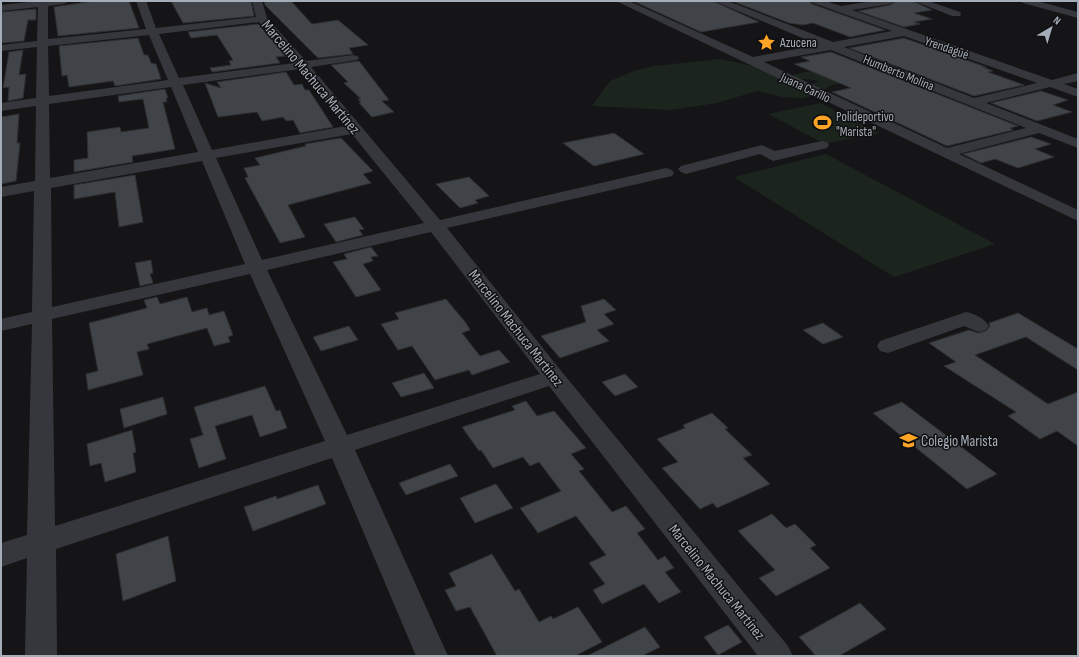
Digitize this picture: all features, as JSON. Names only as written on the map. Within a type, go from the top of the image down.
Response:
[{"type":"street","points":[[1,8],[64,1]]},
{"type":"street","points":[[141,1],[152,30],[256,267],[340,446],[432,656]]},
{"type":"street","name":"Juana Carillo","points":[[620,1],[752,61],[1078,216]]},
{"type":"street","points":[[722,2],[739,1]]},
{"type":"street","name":"Yrendagüé","points":[[816,1],[1078,93]]},
{"type":"street","points":[[840,9],[890,1]]},
{"type":"street","points":[[919,1],[956,14]]},
{"type":"street","points":[[1026,1],[1078,15]]},
{"type":"street","name":"Humberto Molina","points":[[722,2],[1078,144]]},
{"type":"street","points":[[41,656],[42,3]]},
{"type":"street","points":[[1,48],[152,30],[259,10]]},
{"type":"street","name":"Marcelino Machuca Martínez","points":[[259,10],[435,225],[554,377],[777,656]]},
{"type":"street","points":[[752,61],[906,32]]},
{"type":"street","points":[[1,107],[353,58]]},
{"type":"street","points":[[973,102],[1078,77]]},
{"type":"street","points":[[1,192],[356,129]]},
{"type":"street","points":[[944,153],[1040,129]]},
{"type":"street","points":[[686,169],[762,149],[774,156],[822,145]]},
{"type":"street","points":[[1,325],[666,173]]},
{"type":"street","points":[[888,346],[966,318],[979,326]]},
{"type":"street","points":[[1,555],[554,377]]},
{"type":"shaded area","points":[[720,59],[762,68],[779,77],[777,82],[797,85],[816,83],[818,81],[792,76],[800,73],[818,72],[843,83],[832,85],[813,96],[802,98],[783,97],[757,91],[717,103],[670,110],[592,106],[610,81],[634,71],[654,66]]},
{"type":"shaded area","name":"Polideportivo \"Marista\"","points":[[820,103],[879,133],[825,144],[768,114]]},
{"type":"shaded area","points":[[826,154],[995,244],[894,277],[734,177]]},
{"type":"building","points":[[93,1],[129,1],[139,28],[58,36],[54,7]]},
{"type":"building","points":[[171,1],[251,1],[254,16],[183,23]]},
{"type":"building","points":[[264,1],[291,1],[312,24],[338,20],[368,45],[349,48],[353,54],[318,58],[265,5]]},
{"type":"building","points":[[633,1],[713,1],[759,22],[701,32]]},
{"type":"building","points":[[732,1],[810,1],[812,4],[885,30],[850,37],[813,23],[803,25],[789,23]]},
{"type":"building","points":[[896,1],[913,1],[932,10],[914,13],[932,19],[914,22],[920,24],[904,27],[858,11],[890,5]]},
{"type":"building","points":[[36,9],[36,20],[28,20],[24,41],[1,43],[1,12]]},
{"type":"building","points":[[258,24],[286,56],[276,57],[280,63],[212,72],[210,68],[231,65],[229,61],[233,60],[217,35],[191,38],[188,32]]},
{"type":"building","points":[[138,38],[144,55],[148,55],[151,63],[156,64],[161,79],[115,86],[113,81],[69,87],[67,75],[62,76],[59,46]]},
{"type":"building","points":[[904,38],[986,67],[983,67],[993,71],[988,72],[1024,85],[974,96],[849,48]]},
{"type":"building","points":[[23,50],[19,75],[26,74],[23,98],[8,101],[9,87],[3,88],[9,52]]},
{"type":"building","points":[[831,52],[1018,126],[1010,128],[1013,130],[947,146],[832,92],[851,88],[794,64],[810,61],[801,57]]},
{"type":"building","points":[[359,61],[389,100],[382,101],[394,112],[372,117],[359,103],[361,103],[358,99],[361,99],[344,83],[348,82],[331,65]]},
{"type":"building","points":[[286,72],[294,85],[302,84],[305,90],[309,90],[333,127],[300,133],[293,120],[286,121],[283,117],[262,121],[257,112],[218,117],[205,83],[221,88],[217,82]]},
{"type":"building","points":[[165,89],[168,98],[166,98],[167,102],[163,102],[175,149],[132,156],[133,162],[74,172],[74,160],[88,158],[87,132],[120,127],[121,132],[149,128],[143,99],[119,102],[118,96]]},
{"type":"building","points":[[1041,91],[1068,100],[1053,105],[1072,112],[1037,121],[991,103]]},
{"type":"building","points":[[19,114],[17,143],[20,143],[16,181],[1,184],[1,117]]},
{"type":"building","points":[[614,133],[644,154],[594,166],[563,143]]},
{"type":"building","points":[[1031,137],[1051,144],[1035,149],[1054,157],[1018,168],[995,159],[981,163],[963,154]]},
{"type":"building","points":[[341,138],[373,171],[363,174],[371,183],[288,205],[305,237],[280,243],[245,178],[248,177],[244,168],[260,165],[255,158],[306,146],[305,144]]},
{"type":"building","points":[[135,175],[143,222],[119,227],[115,192],[74,199],[74,185]]},
{"type":"building","points":[[469,177],[489,196],[475,200],[478,203],[460,208],[436,184]]},
{"type":"building","points":[[355,217],[364,229],[359,230],[363,235],[336,242],[324,224]]},
{"type":"building","points":[[371,247],[378,256],[371,257],[373,261],[363,264],[381,290],[356,297],[333,262],[347,259],[344,254]]},
{"type":"building","points":[[151,260],[153,273],[150,274],[153,283],[140,286],[135,263]]},
{"type":"building","points":[[157,297],[160,304],[187,297],[192,312],[207,308],[209,315],[224,311],[233,335],[228,337],[230,342],[214,346],[207,328],[147,344],[149,349],[137,352],[143,375],[88,390],[86,374],[98,371],[89,323],[147,308],[144,300]]},
{"type":"building","points":[[446,299],[466,323],[470,330],[462,333],[480,356],[499,350],[510,362],[472,375],[469,370],[435,380],[412,346],[398,350],[381,324],[399,319],[395,313]]},
{"type":"building","points":[[604,299],[616,310],[604,314],[614,324],[597,330],[609,341],[560,358],[541,336],[586,322],[581,306]]},
{"type":"building","points":[[1018,313],[1078,349],[1078,370],[1026,337],[975,355],[1048,404],[1078,392],[1078,446],[1057,431],[1040,439],[1008,416],[1016,412],[944,366],[956,362],[929,343],[969,330],[978,333],[986,331],[990,326],[989,323]]},
{"type":"building","points":[[823,323],[843,337],[823,344],[803,330]]},
{"type":"building","points":[[349,326],[358,340],[321,351],[313,337]]},
{"type":"building","points":[[424,373],[434,388],[401,397],[392,383]]},
{"type":"building","points":[[625,374],[638,387],[615,396],[602,382]]},
{"type":"building","points":[[265,386],[276,411],[280,410],[287,428],[260,437],[252,415],[215,426],[226,459],[199,468],[190,439],[203,435],[194,407]]},
{"type":"building","points":[[163,397],[167,414],[124,428],[120,409]]},
{"type":"building","points":[[526,401],[537,416],[554,411],[586,448],[571,454],[584,469],[579,471],[612,512],[626,506],[645,529],[637,533],[658,560],[665,556],[674,568],[665,572],[681,592],[659,603],[644,584],[602,604],[593,590],[605,584],[589,563],[606,555],[576,516],[538,533],[520,508],[561,491],[539,462],[530,466],[523,457],[493,468],[481,450],[479,451],[462,427],[515,410],[512,406]]},
{"type":"building","points":[[902,402],[997,474],[967,489],[873,413]]},
{"type":"building","points":[[712,413],[728,428],[725,429],[752,455],[743,458],[770,484],[717,508],[713,503],[700,509],[662,468],[678,462],[657,439],[685,428],[683,425]]},
{"type":"building","points":[[132,430],[136,452],[133,453],[136,472],[105,482],[101,463],[90,466],[87,444]]},
{"type":"building","points":[[450,464],[458,476],[406,495],[399,483]]},
{"type":"building","points":[[496,484],[513,508],[475,523],[460,498]]},
{"type":"building","points":[[318,485],[326,504],[253,531],[244,507],[276,496],[277,499]]},
{"type":"building","points":[[772,514],[786,528],[795,524],[816,545],[810,548],[830,568],[776,596],[759,578],[775,570],[738,531]]},
{"type":"building","points":[[168,536],[176,581],[123,601],[116,554]]},
{"type":"building","points":[[492,554],[515,591],[519,589],[539,622],[551,616],[553,619],[578,607],[602,642],[575,656],[497,656],[470,607],[456,611],[445,590],[456,586],[449,573]]},
{"type":"building","points":[[860,603],[886,629],[839,656],[816,656],[799,637]]},
{"type":"building","points":[[728,625],[742,642],[718,655],[704,637]]},
{"type":"building","points":[[645,627],[660,647],[642,656],[587,656]]},
{"type":"place","name":"Azucena","points":[[767,42]]},
{"type":"place","name":"Polideportivo \"Marista\"","points":[[823,123]]},
{"type":"place","name":"Colegio Marista","points":[[908,441]]}]
